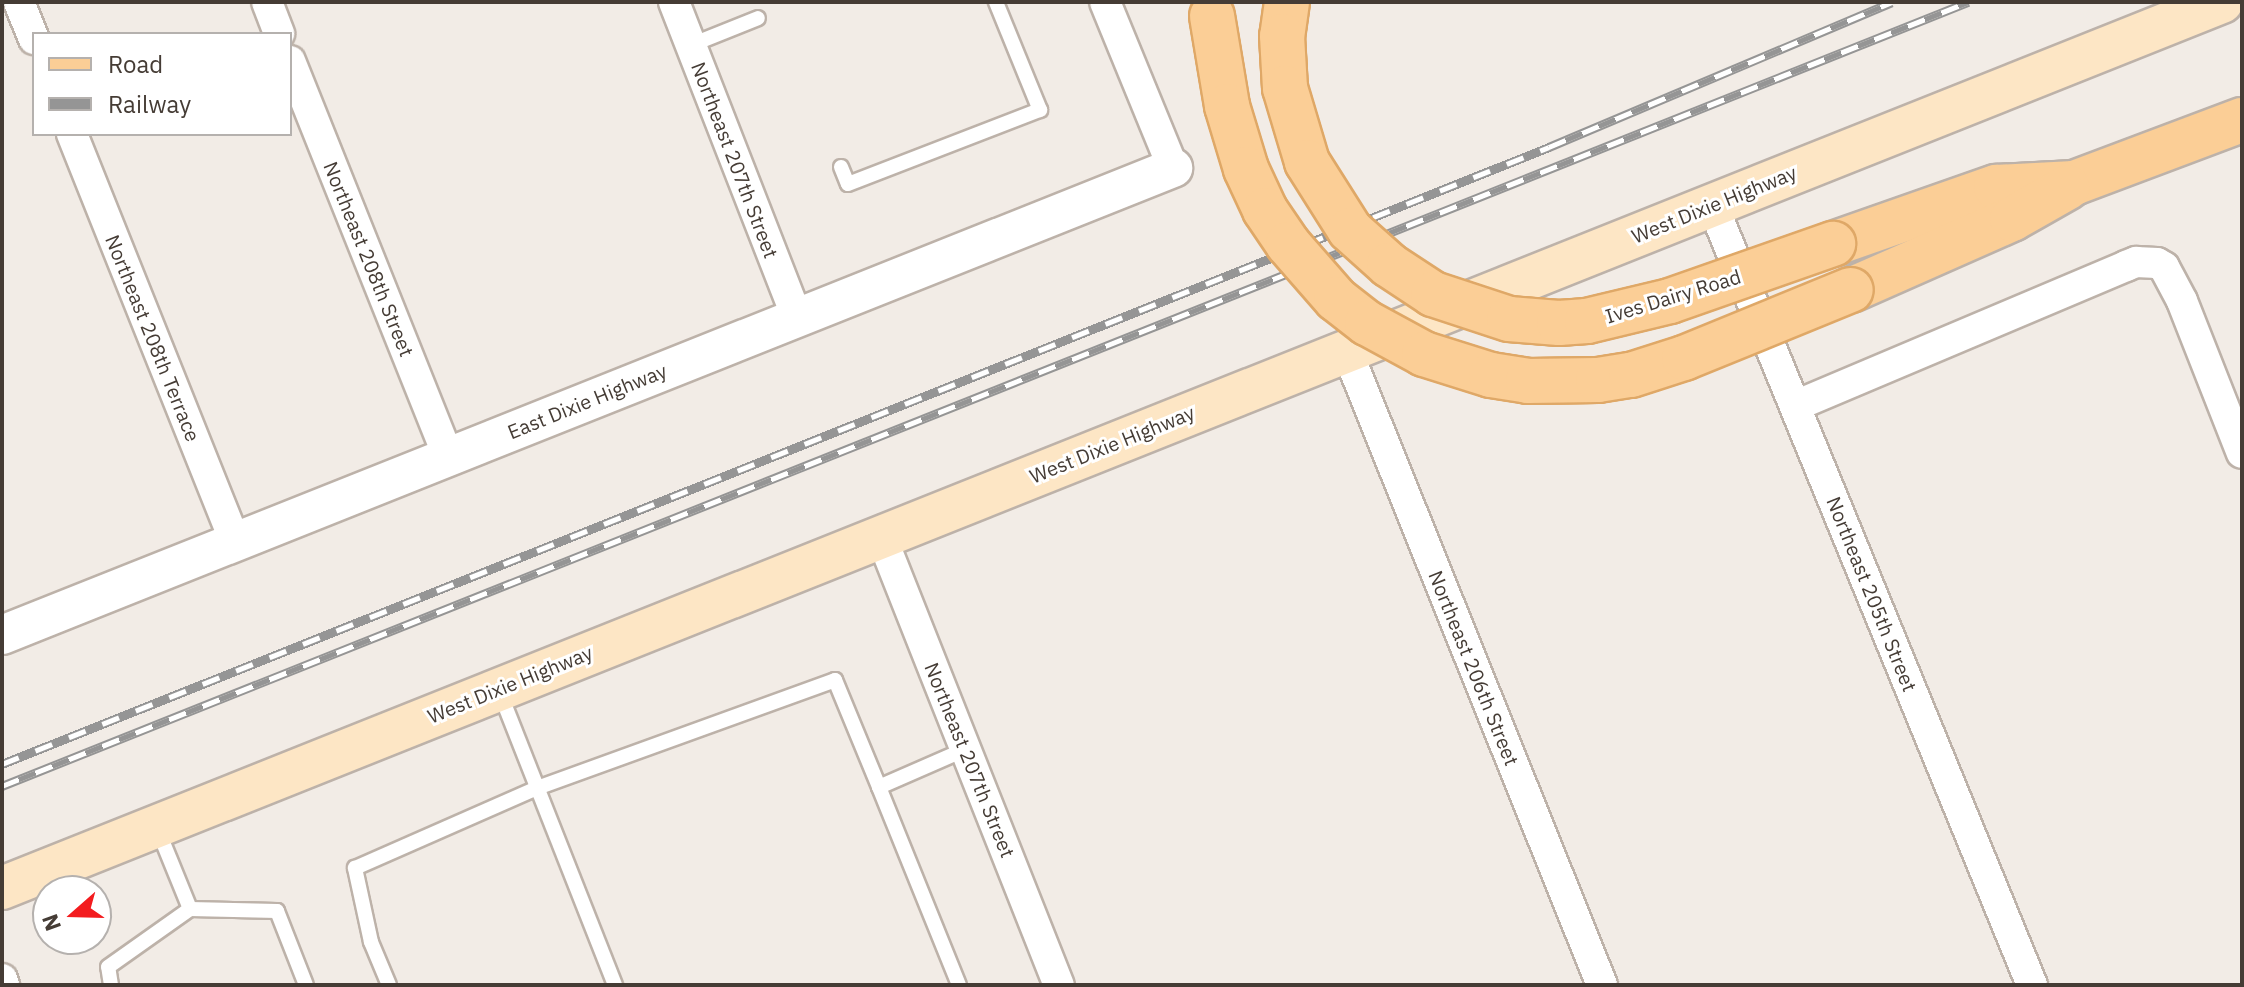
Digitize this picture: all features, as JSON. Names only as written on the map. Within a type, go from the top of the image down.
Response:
[{"type":"main road","name":"Ives Dairy Road","points":[[1287,2],[1282,36],[1285,88],[1307,162],[1350,230],[1389,265],[1433,294],[1509,319],[1559,323],[1587,321],[1670,301],[1996,187],[2074,183],[2242,120]]},
{"type":"main road","name":"West Dixie Highway","points":[[2,888],[2222,2]]},
{"type":"main road","points":[[1211,9],[1227,106],[1246,169],[1265,210],[1288,244],[1336,299],[1367,323],[1424,354],[1491,375],[1528,381],[1598,380],[1631,375],[1684,358],[1851,290],[2012,219],[2074,183]]},
{"type":"street","points":[[19,2],[32,34]]},
{"type":"street","points":[[267,2],[278,32]]},
{"type":"street","name":"Northeast 207th Street","points":[[674,2],[797,318]]},
{"type":"street","points":[[1105,2],[1173,168]]},
{"type":"street","name":"Northeast 208th Street","points":[[292,66],[448,457]]},
{"type":"street","name":"Northeast 208th Terrace","points":[[73,136],[235,541]]},
{"type":"street","name":"East Dixie Highway","points":[[2,635],[1173,168]]},
{"type":"street","name":"Northeast 205th Street","points":[[1712,204],[2032,985]]},
{"type":"street","points":[[1795,406],[2136,262],[2157,263],[2164,267],[2182,301],[2242,453]]},
{"type":"street","name":"Northeast 206th Street","points":[[1347,351],[1602,985]]},
{"type":"street","name":"Northeast 207th Street","points":[[881,536],[1059,985]]},
{"type":"street","points":[[2,979],[4,985]]},
{"type":"lane","points":[[841,167],[848,184],[1040,110],[996,2]]},
{"type":"lane","points":[[691,45],[758,18]]},
{"type":"lane","points":[[389,985],[371,942],[355,868],[537,788],[835,680],[959,985]]},
{"type":"lane","points":[[498,689],[615,985]]},
{"type":"lane","points":[[879,787],[966,749]]},
{"type":"lane","points":[[156,826],[190,909]]},
{"type":"lane","points":[[111,985],[108,967],[190,909],[277,911],[306,985]]},
{"type":"railway","points":[[2,764],[1549,147],[1892,2]]},
{"type":"railway","points":[[2,786],[1968,2]]}]
